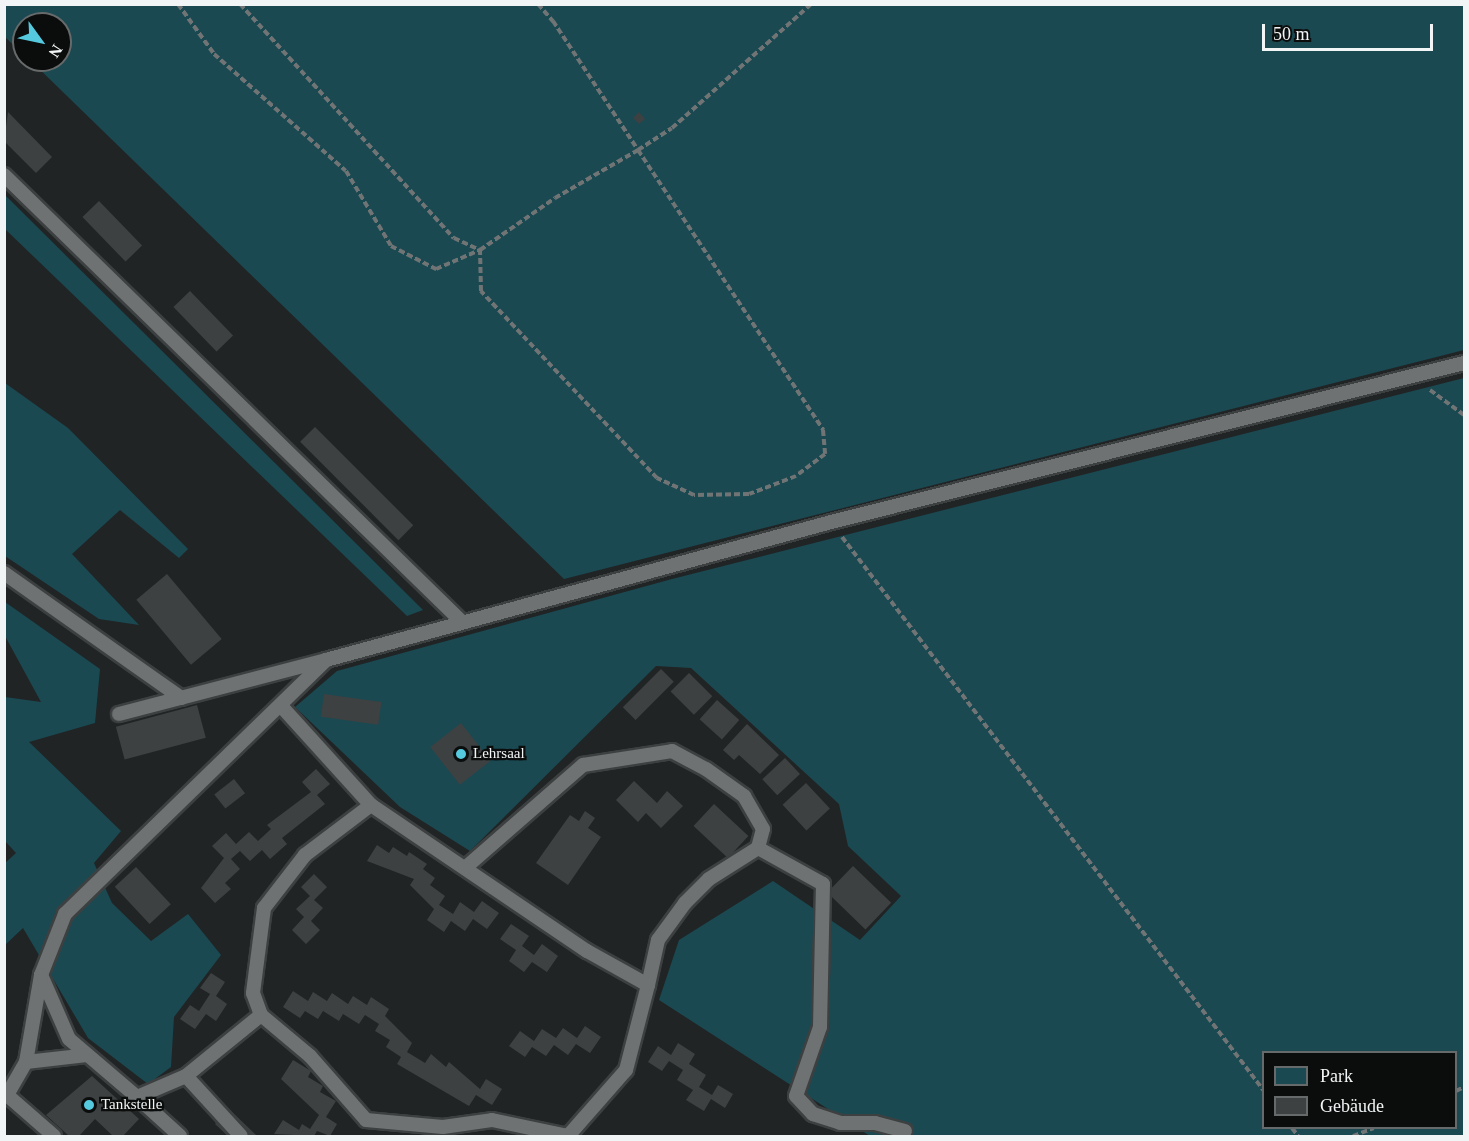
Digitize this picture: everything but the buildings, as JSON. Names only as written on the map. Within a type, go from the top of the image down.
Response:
[{"type":"lane","points":[[4,175],[462,622]]},
{"type":"lane","points":[[119,714],[831,522],[1464,363]]},
{"type":"lane","points":[[4,573],[181,698]]},
{"type":"lane","points":[[54,1137],[6,1095],[26,1062],[41,975],[65,914],[282,707],[326,660]]},
{"type":"lane","points":[[282,707],[371,805],[648,985]]},
{"type":"lane","points":[[371,805],[305,855],[264,908],[253,993],[261,1015],[310,1056],[366,1120],[442,1127],[492,1120],[568,1136],[626,1070],[658,940],[685,903],[709,879],[758,848],[763,829],[744,796],[672,752],[635,753],[583,765],[465,868]]},
{"type":"lane","points":[[758,848],[823,884],[820,1027],[796,1096],[813,1114],[840,1123],[875,1123],[910,1134]]},
{"type":"lane","points":[[41,975],[69,1039],[180,1137]]},
{"type":"lane","points":[[137,1097],[186,1076],[261,1015]]},
{"type":"lane","points":[[26,1062],[87,1055]]},
{"type":"lane","points":[[186,1076],[242,1137]]},
{"type":"lane","points":[[891,1137],[910,1134]]},
{"type":"path","points":[[177,4],[214,54],[346,171],[391,246],[436,269],[480,250],[672,128],[811,4]]},
{"type":"path","points":[[240,4],[454,238],[480,250]]},
{"type":"path","points":[[480,250],[481,291],[657,478],[694,495],[749,494],[796,476],[825,454],[823,430],[638,150],[538,4]]},
{"type":"path","points":[[1412,377],[1464,415]]},
{"type":"path","points":[[831,522],[1262,1090]]},
{"type":"path","points":[[1353,1137],[1372,1129]]},
{"type":"green space","points":[[5,4],[1464,5],[1464,350],[564,579],[42,72],[72,72],[72,12],[12,12],[12,44],[5,37]]},
{"type":"green space","points":[[4,195],[423,610],[407,616],[5,229]]},
{"type":"green space","points":[[1464,378],[1464,1136],[870,1136],[659,1000],[679,940],[773,881],[860,940],[901,896],[848,846],[839,804],[691,668],[656,666],[470,851],[400,807],[295,707],[337,671],[672,579]]},
{"type":"green space","points":[[5,383],[68,428],[188,549],[179,558],[120,510],[72,554],[139,625],[99,619],[5,556]]},
{"type":"green space","points":[[5,602],[100,669],[95,723],[29,742],[121,831],[94,863],[112,903],[151,941],[188,914],[221,955],[174,1017],[171,1067],[148,1084],[88,1038],[23,928],[5,945],[4,864],[16,853],[5,841],[5,697],[41,702],[5,636]]},
{"type":"place","name":"Lehrsaal","points":[[461,754]]},
{"type":"place","name":"Tankstelle","points":[[89,1105]]}]
